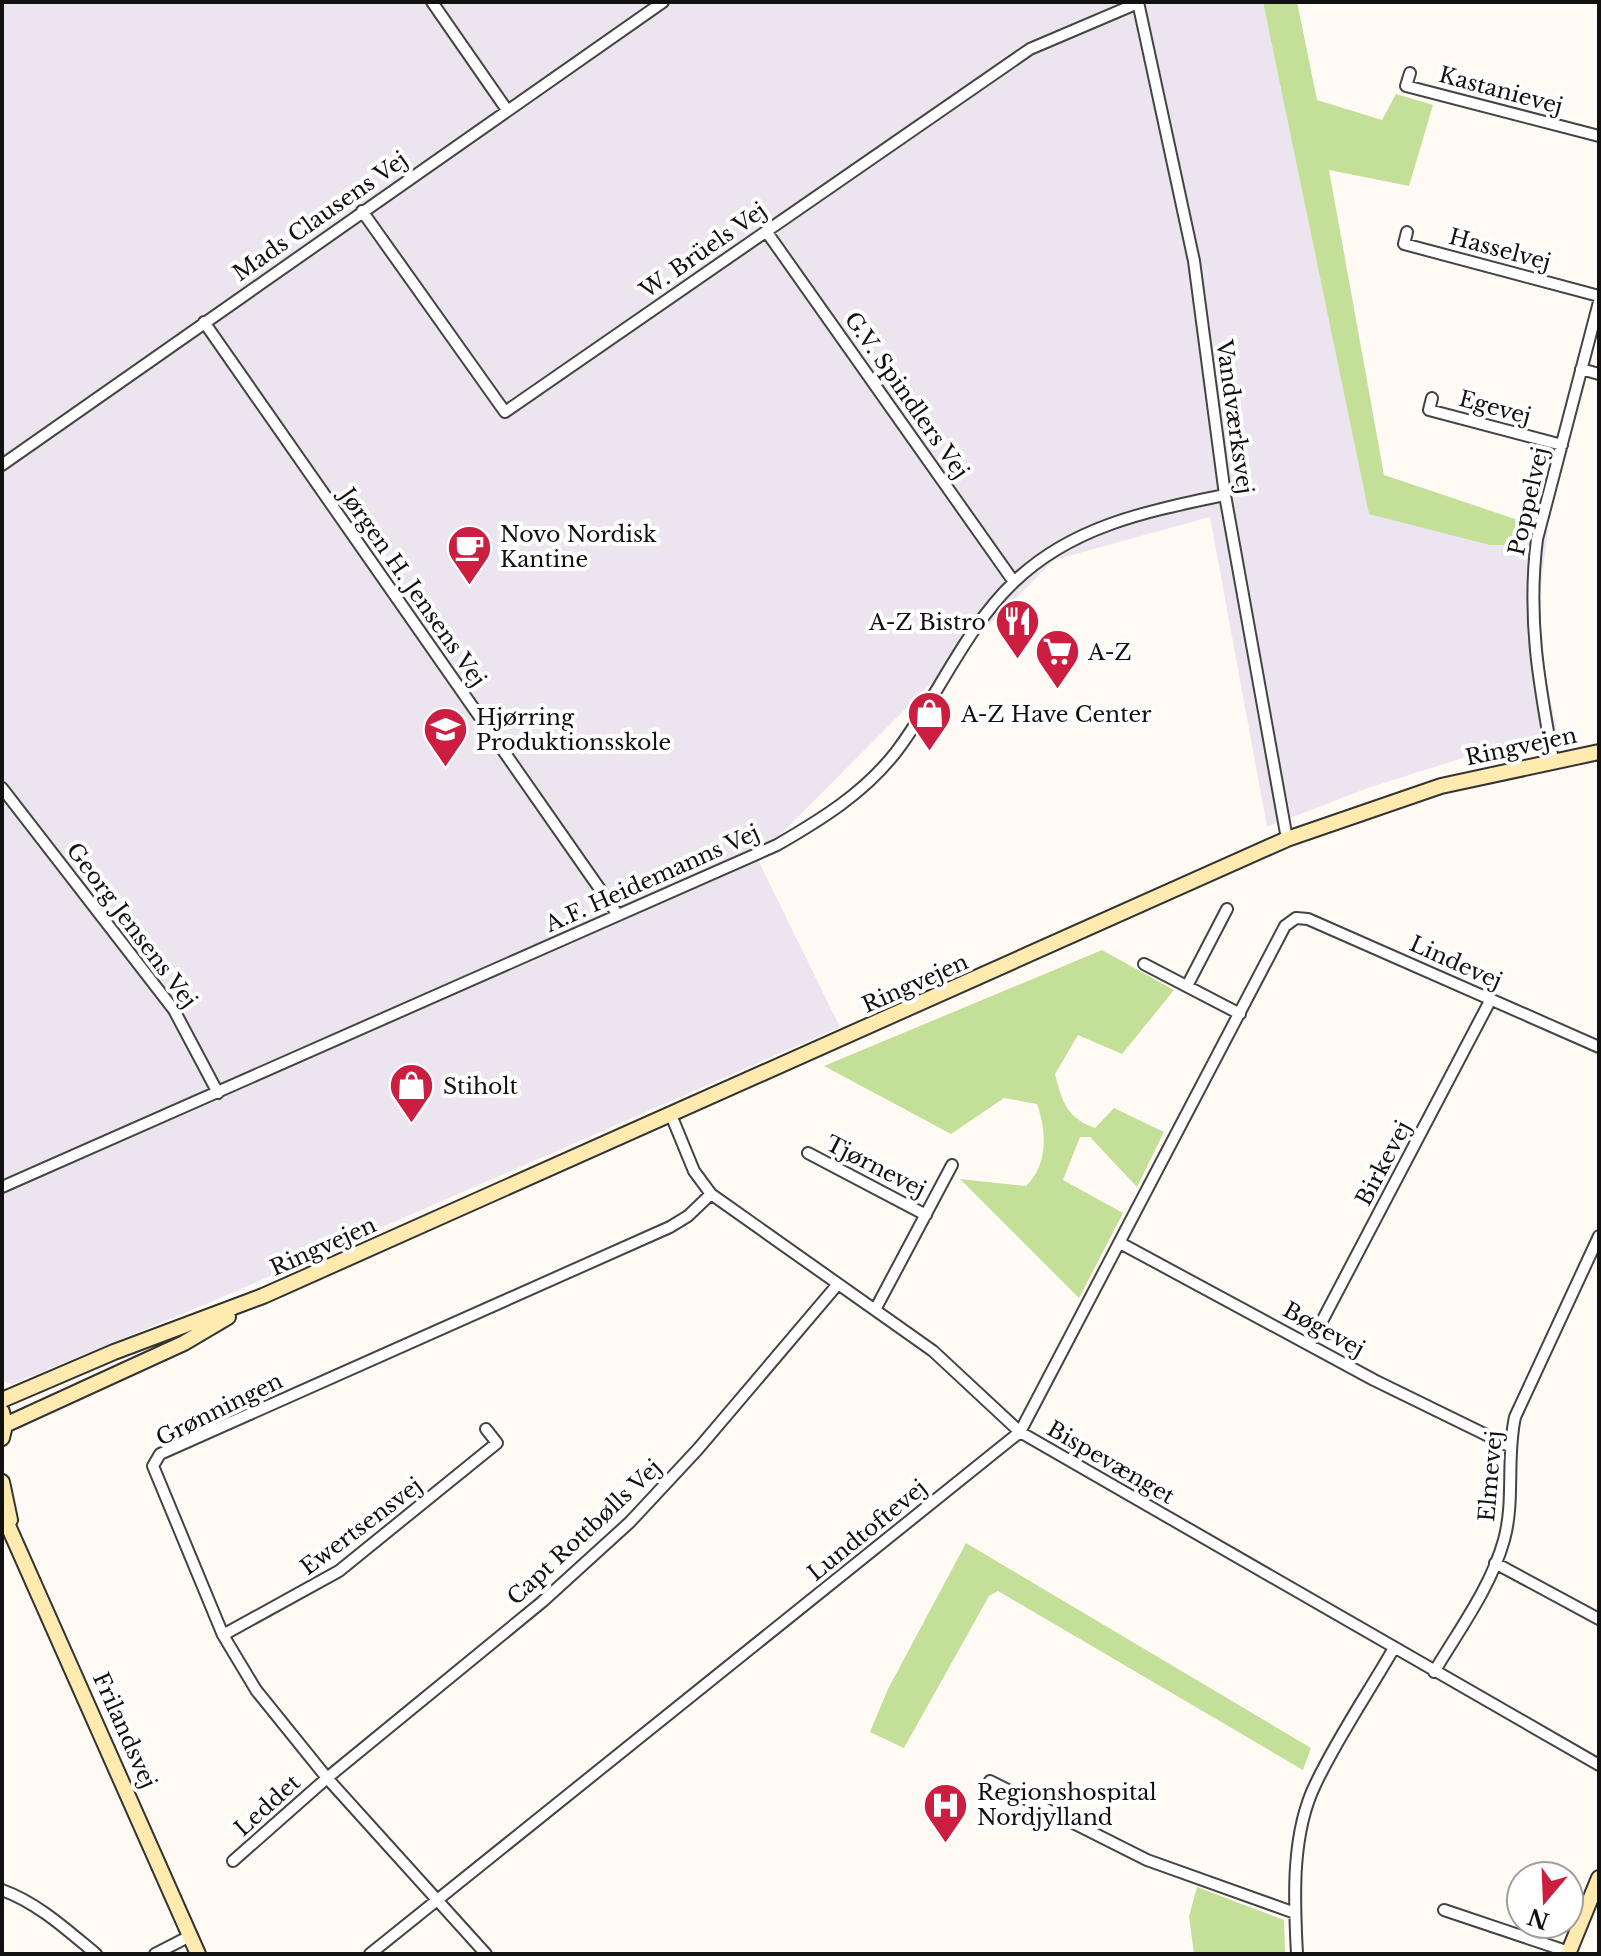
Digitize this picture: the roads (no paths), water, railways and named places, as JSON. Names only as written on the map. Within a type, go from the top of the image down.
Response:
[{"type":"main road","name":"Ringvejen","points":[[2,1400],[114,1352],[263,1296],[1287,839],[1429,790],[1599,752]]},
{"type":"main road","name":"Ringvejen","points":[[3,1425],[184,1343],[263,1296]]},
{"type":"main road","name":"Frilandsvej","points":[[2,1482],[5,1522],[198,1954]]},
{"type":"main road","points":[[1569,1953],[1599,1875]]},
{"type":"street","points":[[432,2],[507,110]]},
{"type":"street","name":"Mads Clausens Vej","points":[[2,465],[663,2]]},
{"type":"street","name":"W. Brüels Vej","points":[[362,211],[505,412],[1030,49],[1138,3]]},
{"type":"street","name":"Vandværksvej","points":[[1138,3],[1194,261],[1225,495],[1287,839]]},
{"type":"street","name":"Kastanievej","points":[[1410,73],[1406,86],[1599,136]]},
{"type":"street","name":"G.V. Spindlers Vej","points":[[766,231],[1014,582]]},
{"type":"street","name":"Hasselvej","points":[[1407,232],[1404,244],[1599,296]]},
{"type":"street","name":"Poppelvej","points":[[1553,760],[1535,665],[1532,590],[1537,539],[1599,302]]},
{"type":"street","name":"Jørgen H. Jensens Vej","points":[[204,322],[618,915]]},
{"type":"street","points":[[1581,369],[1599,374]]},
{"type":"street","name":"Egevej","points":[[1432,398],[1429,410],[1562,445]]},
{"type":"street","name":"A.F. Heidemanns Vej","points":[[2,1187],[777,845],[832,813],[860,791],[896,752],[977,626],[1014,582],[1055,550],[1097,527],[1143,512],[1225,495]]},
{"type":"street","name":"Georg Jensens Vej","points":[[2,788],[174,1010],[218,1093]]},
{"type":"street","points":[[1187,986],[1227,909]]},
{"type":"street","name":"Lindevej","points":[[1296,918],[1308,919],[1599,1047]]},
{"type":"street","name":"Lundtoftevej","points":[[370,1954],[1020,1432],[1122,1244],[1285,926],[1296,918]]},
{"type":"street","points":[[1144,964],[1240,1014]]},
{"type":"street","name":"Birkevej","points":[[1310,1344],[1491,999]]},
{"type":"street","name":"Bispevænget","points":[[671,1115],[694,1171],[711,1194],[933,1351],[1020,1432],[1599,1765]]},
{"type":"street","name":"Tjørnevej","points":[[808,1153],[926,1215]]},
{"type":"street","name":"Tjørnevej","points":[[876,1308],[952,1165]]},
{"type":"street","name":"Grønningen","points":[[486,1954],[327,1778],[256,1690],[223,1635],[153,1466],[160,1454],[670,1227],[688,1216],[711,1194]]},
{"type":"street","name":"Elmevej","points":[[1434,1672],[1495,1563],[1508,1517],[1509,1446],[1515,1417],[1599,1236]]},
{"type":"street","name":"Bøgevej","points":[[1122,1244],[1509,1446]]},
{"type":"street","name":"Capt Rottbølls Vej","points":[[327,1778],[542,1602],[630,1522],[698,1449],[838,1284]]},
{"type":"street","name":"Ewertsensvej","points":[[223,1635],[305,1592],[377,1544],[497,1443],[486,1429]]},
{"type":"street","points":[[1495,1563],[1599,1619]]},
{"type":"street","points":[[1297,1954],[1295,1913],[1302,1822],[1315,1784],[1394,1648]]},
{"type":"street","name":"Leddet","points":[[233,1861],[327,1778]]},
{"type":"street","points":[[990,1781],[1147,1860],[1295,1913]]},
{"type":"street","points":[[2,1890],[19,1896],[51,1917],[96,1954]]},
{"type":"street","points":[[1444,1910],[1569,1953]]},
{"type":"street","points":[[155,1954],[190,1936]]},
{"type":"place","name":"Novo Nordisk Kantine","points":[[469,586]]},
{"type":"place","name":"A-Z Bistro","points":[[1017,661]]},
{"type":"place","name":"A-Z","points":[[1057,691]]},
{"type":"place","name":"A-Z Have Center","points":[[930,753]]},
{"type":"place","name":"Hjørring Produktionsskole","points":[[445,769]]},
{"type":"place","name":"Stiholt","points":[[412,1125]]},
{"type":"place","name":"Regionshospital Nordjylland","points":[[946,1844]]}]
